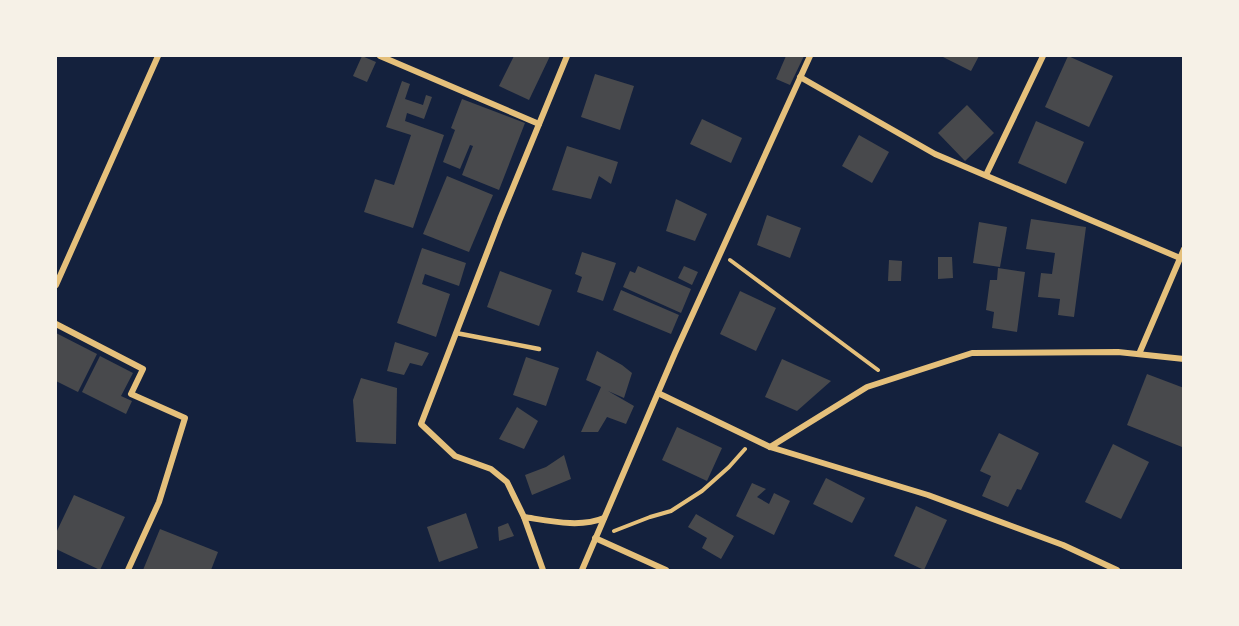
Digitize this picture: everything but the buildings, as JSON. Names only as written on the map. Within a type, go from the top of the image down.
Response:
[{"type":"street","points":[[56,285],[158,56]]},
{"type":"street","points":[[380,56],[539,124]]},
{"type":"street","points":[[543,570],[524,517],[507,482],[491,469],[455,456],[421,424],[567,56]]},
{"type":"street","points":[[575,570],[583,568],[675,353],[810,56]]},
{"type":"street","points":[[986,175],[1043,56]]},
{"type":"street","points":[[800,77],[935,154],[1180,258]]},
{"type":"street","points":[[1139,354],[1184,249]]},
{"type":"street","points":[[56,324],[143,369],[131,394],[185,418],[159,502],[128,570]]},
{"type":"street","points":[[770,447],[867,387],[972,353],[1118,352],[1184,359]]},
{"type":"street","points":[[658,393],[770,447],[928,495],[1063,545],[1117,570]]},
{"type":"street","points":[[524,517],[554,522],[593,522],[604,518]]},
{"type":"street","points":[[595,538],[666,570]]},
{"type":"lane","points":[[456,333],[539,349]]},
{"type":"path","points":[[720,253],[891,380]]},
{"type":"path","points":[[595,538],[671,511],[702,491],[753,439]]}]
